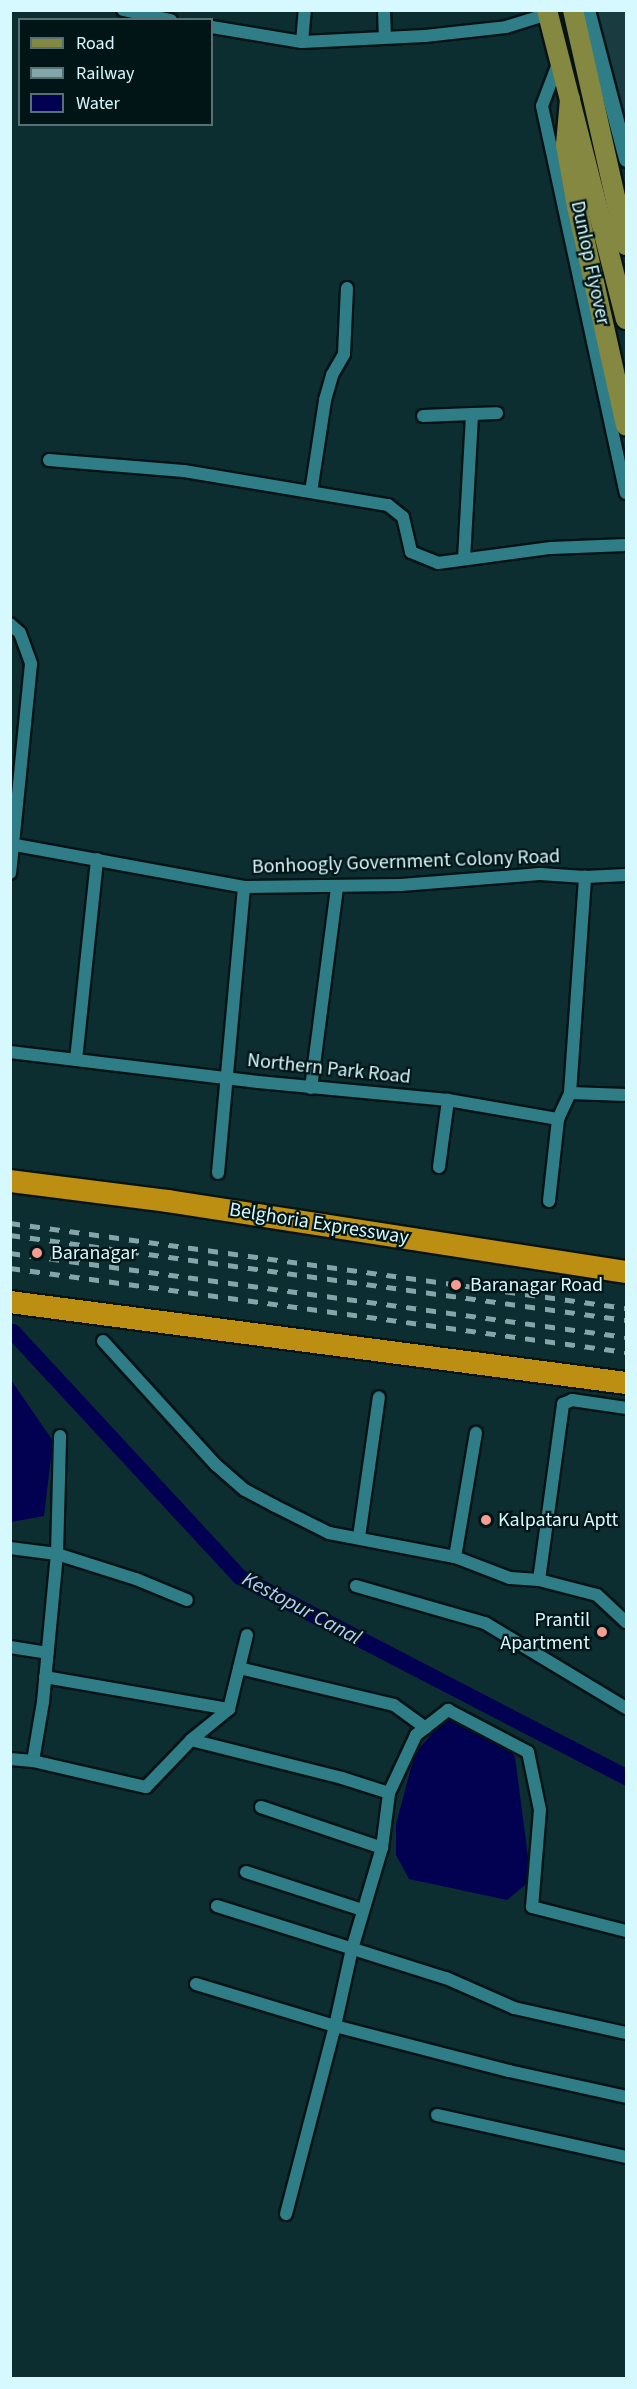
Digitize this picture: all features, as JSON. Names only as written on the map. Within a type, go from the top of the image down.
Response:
[{"type":"highway","name":"Belghoria Expressway","points":[[10,1181],[168,1201],[627,1272]]},
{"type":"highway","points":[[18,1303],[627,1383]]},
{"type":"main road","points":[[573,10],[627,245]]},
{"type":"main road","points":[[547,12],[627,319]]},
{"type":"main road","name":"Dunlop Flyover","points":[[570,99],[566,145],[577,206],[627,426]]},
{"type":"street","points":[[123,10],[149,13],[165,18]]},
{"type":"street","points":[[302,42],[305,10]]},
{"type":"street","points":[[384,10],[385,37]]},
{"type":"street","points":[[587,10],[627,159]]},
{"type":"street","points":[[213,27],[302,42],[506,27],[547,12]]},
{"type":"street","points":[[559,59],[542,105],[627,493]]},
{"type":"street","points":[[310,492],[325,400],[332,375],[344,354],[347,288]]},
{"type":"street","points":[[423,416],[497,413]]},
{"type":"street","points":[[464,559],[472,414]]},
{"type":"street","points":[[49,460],[184,471],[388,505],[403,518],[411,552],[438,563],[551,548],[627,545]]},
{"type":"street","points":[[10,624],[20,633],[32,664],[10,873]]},
{"type":"street","name":"Bonhoogly Government Colony Road","points":[[12,845],[244,887],[401,885],[540,874],[585,877],[627,875]]},
{"type":"street","points":[[76,1060],[97,859]]},
{"type":"street","points":[[549,1201],[558,1119],[570,1092],[585,877]]},
{"type":"street","points":[[218,1173],[244,887]]},
{"type":"street","points":[[311,1088],[337,887]]},
{"type":"street","name":"Northern Park Road","points":[[10,1052],[311,1088],[448,1100],[558,1119]]},
{"type":"street","points":[[570,1092],[627,1095]]},
{"type":"street","points":[[439,1167],[448,1100]]},
{"type":"street","points":[[103,1341],[163,1410],[216,1465],[245,1490],[329,1533],[455,1557],[510,1578],[539,1580],[597,1595],[627,1622]]},
{"type":"street","points":[[359,1537],[379,1397]]},
{"type":"street","points":[[539,1580],[563,1404],[572,1400],[627,1408]]},
{"type":"street","points":[[455,1557],[476,1433]]},
{"type":"street","points":[[33,1761],[48,1653],[57,1554],[60,1436]]},
{"type":"street","points":[[10,1548],[57,1554],[136,1579],[187,1600]]},
{"type":"street","points":[[356,1586],[485,1623],[627,1708]]},
{"type":"street","points":[[10,1759],[33,1761],[146,1787],[191,1740],[229,1709],[247,1635]]},
{"type":"street","points":[[10,1647],[48,1653]]},
{"type":"street","points":[[239,1668],[394,1705],[426,1728]]},
{"type":"street","points":[[45,1677],[229,1709]]},
{"type":"street","points":[[286,2214],[335,2026],[352,1949],[359,1930],[362,1910],[382,1848],[389,1793],[416,1735],[448,1710],[528,1752],[540,1810],[532,1906],[627,1931]]},
{"type":"street","points":[[191,1740],[342,1778],[389,1793]]},
{"type":"street","points":[[261,1807],[382,1848]]},
{"type":"street","points":[[246,1872],[362,1910]]},
{"type":"street","points":[[217,1906],[446,1978],[514,2008],[627,2033]]},
{"type":"street","points":[[196,1984],[335,2026],[509,2071],[627,2097]]},
{"type":"street","points":[[437,2115],[627,2157]]},
{"type":"shaded area","points":[[589,11],[626,11],[626,163]]},
{"type":"water","points":[[11,1380],[53,1441],[44,1516],[11,1522]]},
{"type":"water","points":[[456,1716],[498,1736],[515,1757],[531,1880],[507,1900],[409,1879],[396,1855],[396,1824],[415,1753],[439,1726]]},
{"type":"waterway","name":"Kestopur Canal","points":[[13,1332],[240,1577],[626,1777]]},
{"type":"railway","points":[[10,1223],[626,1308]]},
{"type":"railway","points":[[10,1235],[626,1320]]},
{"type":"railway","points":[[10,1253],[626,1337]]},
{"type":"railway","points":[[10,1268],[626,1352]]},
{"type":"place","name":"Baranagar","points":[[37,1253]]},
{"type":"place","name":"Baranagar Road","points":[[456,1285]]},
{"type":"place","name":"Kalpataru Aptt","points":[[486,1520]]},
{"type":"place","name":"Prantil Apartment","points":[[602,1632]]}]
